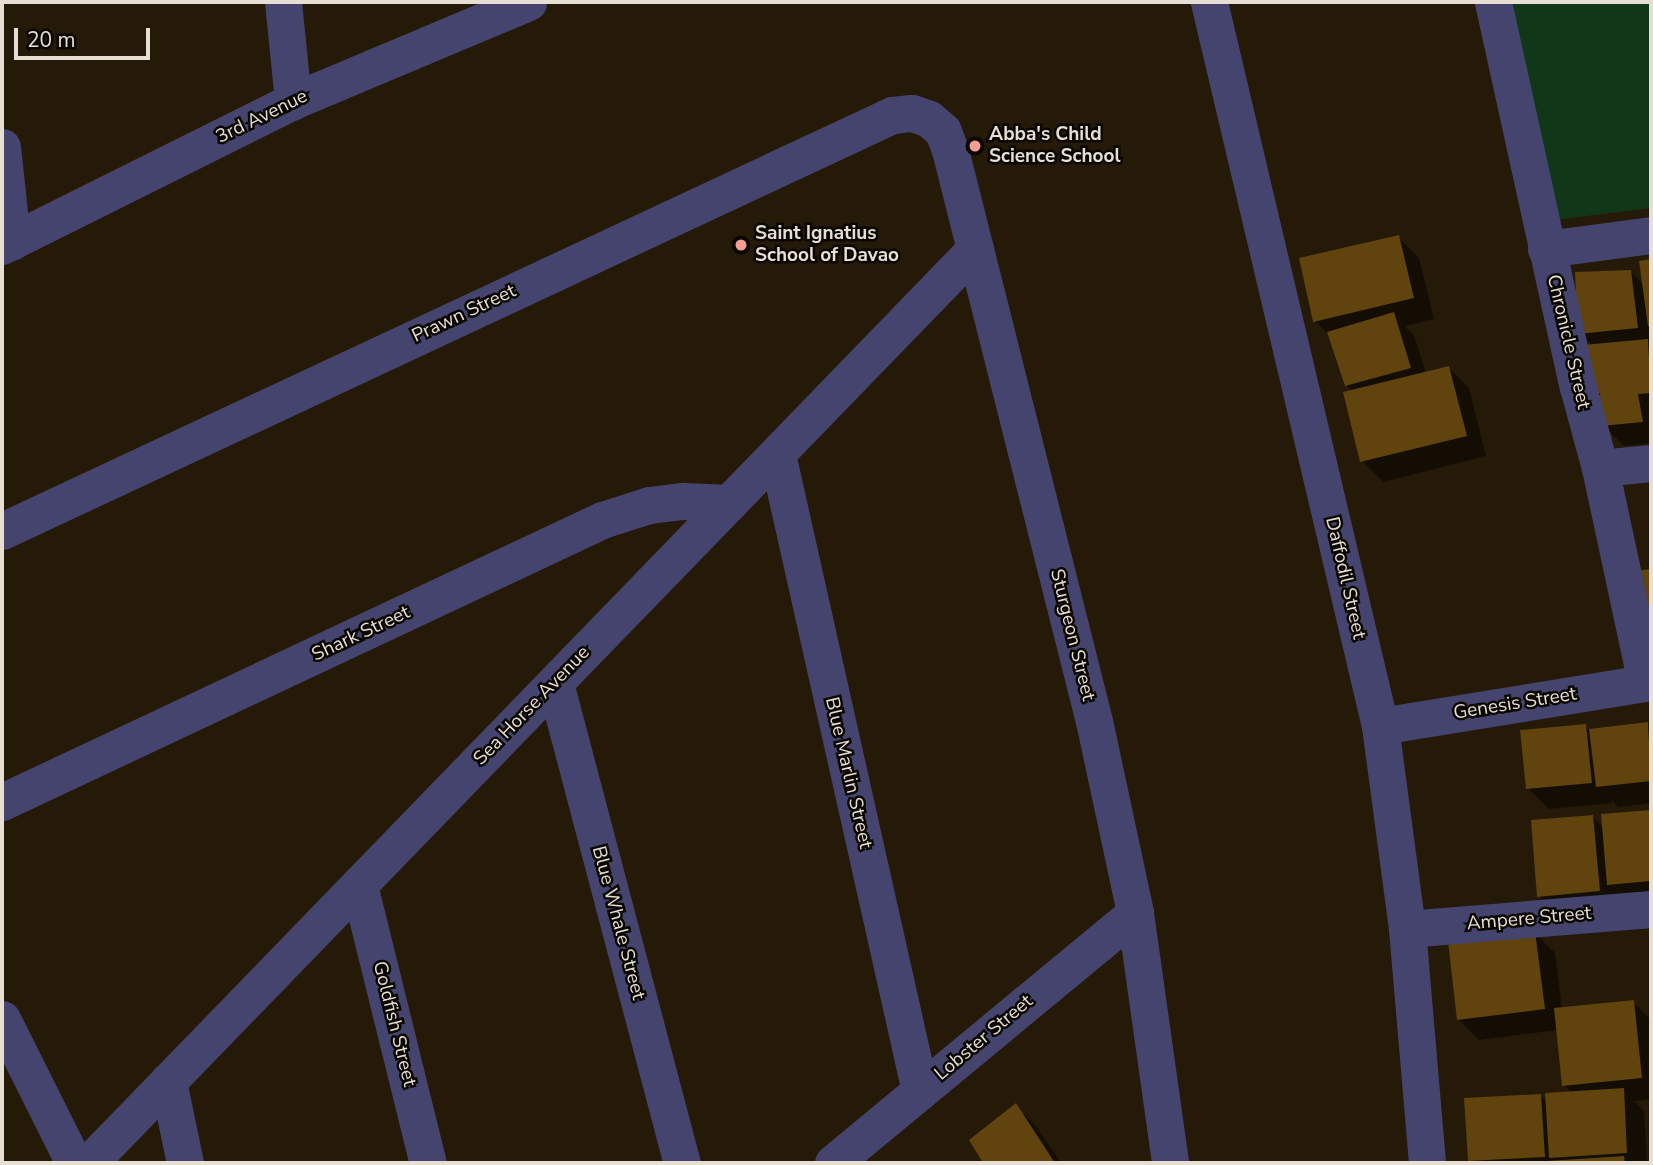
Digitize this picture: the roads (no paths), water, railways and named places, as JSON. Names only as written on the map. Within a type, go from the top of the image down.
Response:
[{"type":"street","points":[[283,2],[293,101]]},
{"type":"street","name":"3rd Avenue","points":[[7,243],[293,101],[528,2]]},
{"type":"street","name":"Daffodil Street","points":[[1209,2],[1380,726],[1407,929],[1427,1163]]},
{"type":"street","name":"Chronicle Street","points":[[1493,2],[1546,249],[1600,468],[1648,682]]},
{"type":"street","name":"Prawn Street","points":[[2,531],[891,115],[912,113],[929,119]]},
{"type":"street","name":"Sturgeon Street","points":[[929,119],[943,131],[1094,721],[1135,913],[1170,1163]]},
{"type":"street","points":[[2,146],[7,243]]},
{"type":"street","points":[[1546,249],[1651,235]]},
{"type":"street","name":"Sea Horse Avenue","points":[[89,1163],[975,249]]},
{"type":"street","name":"Blue Marlin Street","points":[[777,454],[920,1091]]},
{"type":"street","points":[[1600,468],[1651,463]]},
{"type":"street","name":"Shark Street","points":[[2,802],[602,520],[649,505],[683,501],[729,503]]},
{"type":"street","name":"Genesis Street","points":[[1380,726],[1648,682]]},
{"type":"street","name":"Blue Whale Street","points":[[555,683],[682,1163]]},
{"type":"street","name":"Goldfish Street","points":[[359,885],[428,1163]]},
{"type":"street","name":"Ampere Street","points":[[1407,929],[1651,909]]},
{"type":"street","name":"Lobster Street","points":[[833,1163],[1135,913]]},
{"type":"street","points":[[2,1019],[74,1163]]},
{"type":"street","points":[[168,1082],[185,1163]]},
{"type":"place","name":"Abba's Child Science School","points":[[975,146]]},
{"type":"place","name":"Saint Ignatius School of Davao","points":[[741,245]]}]
